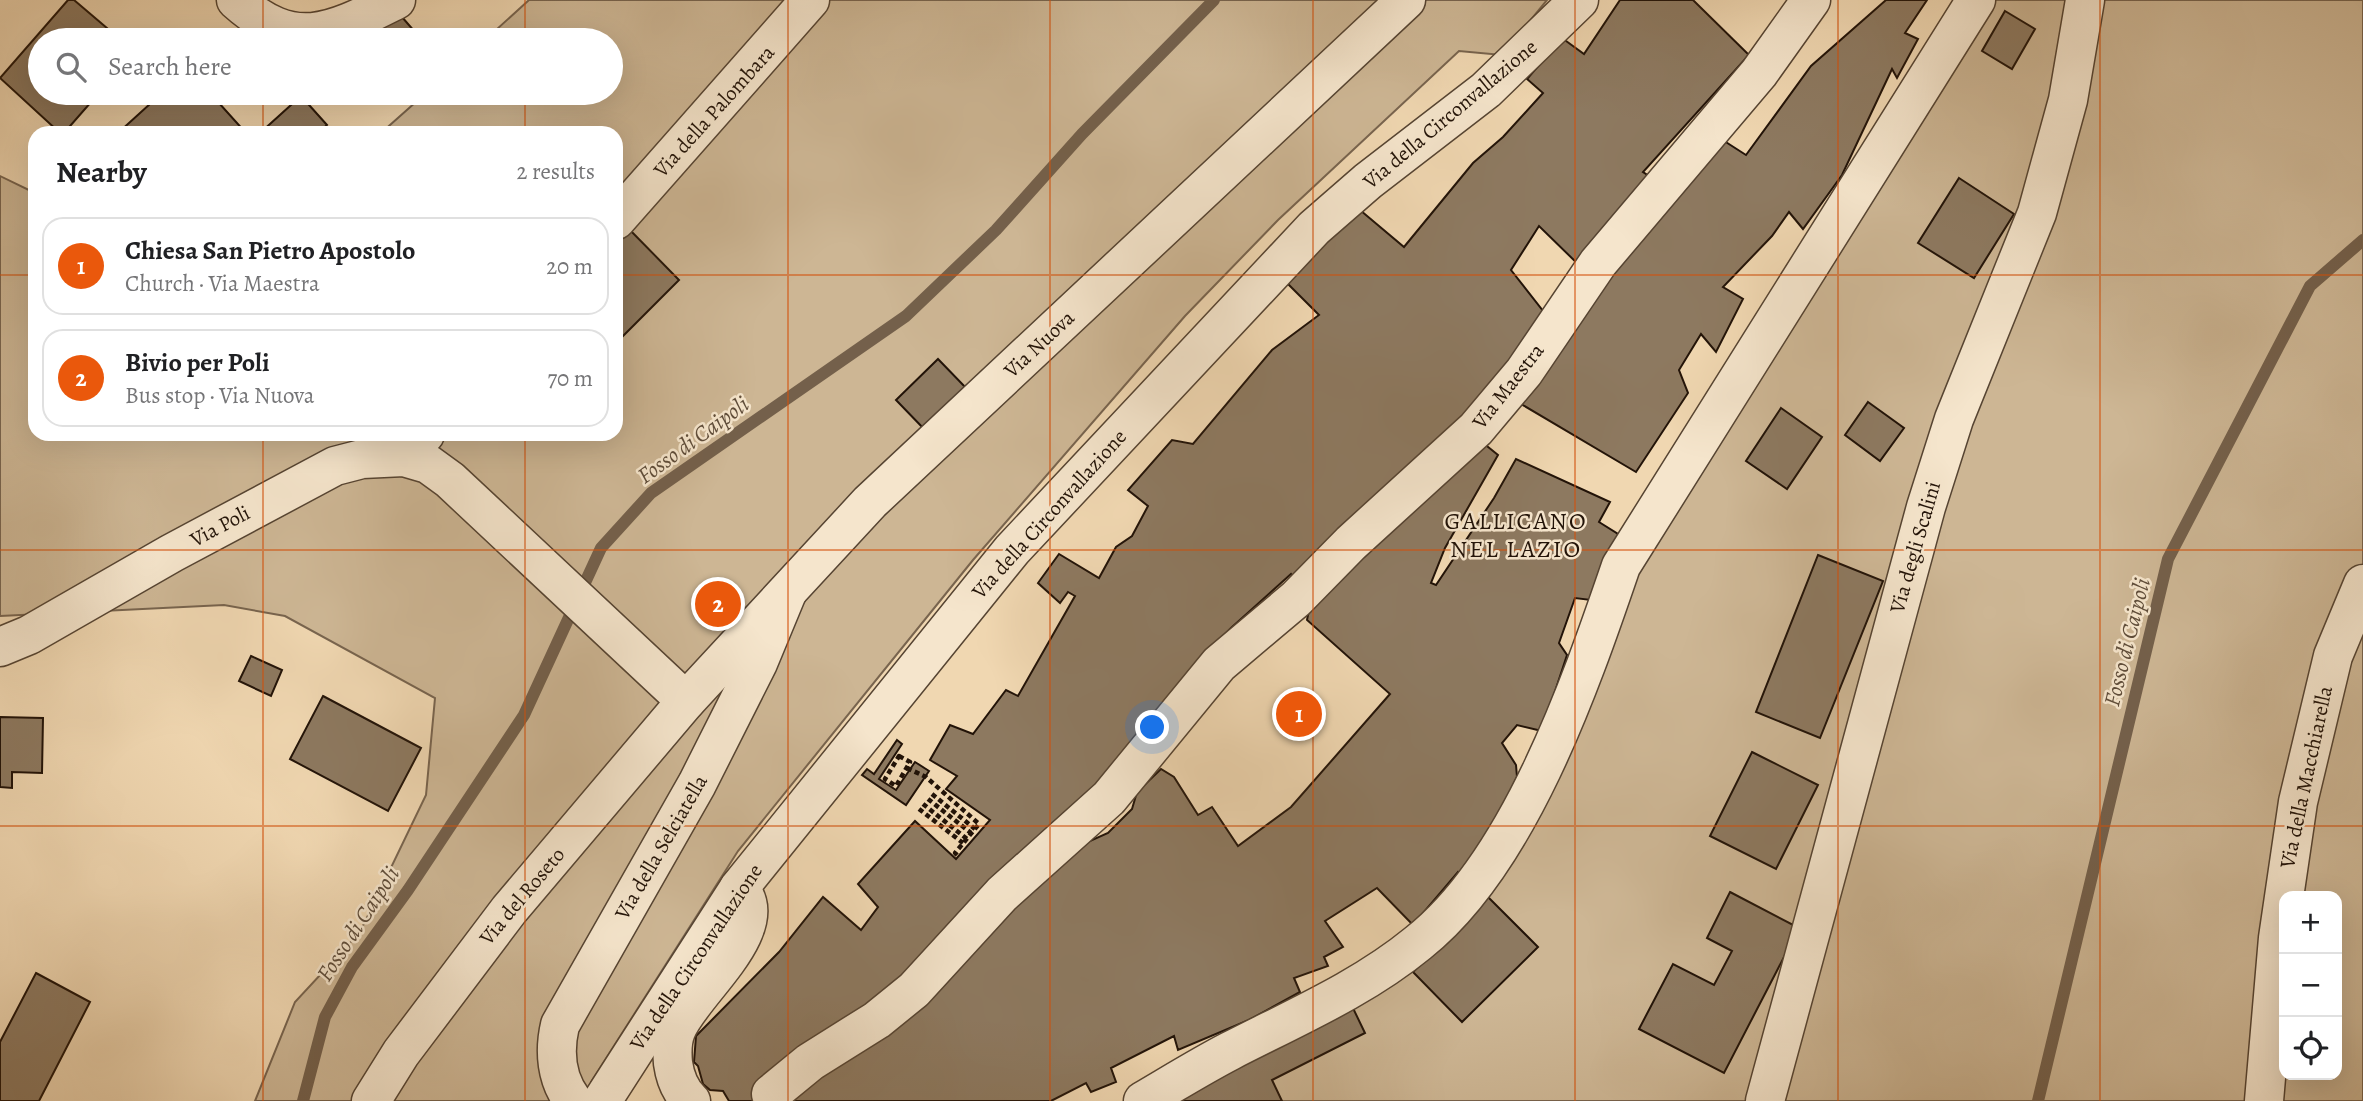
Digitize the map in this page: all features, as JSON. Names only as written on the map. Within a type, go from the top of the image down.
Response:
[{"type":"street","points":[[236,0],[261,22],[282,28]]},
{"type":"street","points":[[325,28],[345,24],[396,0]]},
{"type":"street","name":"Via della Palombara","points":[[623,212],[810,0]]},
{"type":"street","name":"Via Nuova","points":[[686,701],[870,502],[1406,0]]},
{"type":"street","name":"Via della Circonvallazione","points":[[602,1101],[739,888],[1013,550],[1268,274],[1368,181],[1486,90],[1579,0]]},
{"type":"street","name":"Via Maestra","points":[[771,1094],[810,1062],[877,1020],[914,990],[1002,894],[1108,798],[1219,664],[1296,599],[1351,543],[1476,429],[1524,372],[1598,263],[1759,73],[1811,0]]},
{"type":"street","points":[[1143,1101],[1227,1052],[1319,1007],[1394,961],[1438,926],[1474,887],[1512,826],[1551,747],[1594,646],[1621,566],[1976,0]]},
{"type":"street","name":"Via degli Scalini","points":[[1765,1101],[1926,507],[1954,419],[2025,248],[2048,179],[2068,100],[2085,0]]},
{"type":"street","name":"Via Poli","points":[[0,647],[29,635],[172,553],[322,472],[362,458],[414,445],[428,464],[450,480],[686,701]]},
{"type":"street","name":"Via della Macchiarella","points":[[2264,1101],[2278,938],[2298,802],[2333,656],[2363,584]]},
{"type":"street","name":"Via della Selciatella","points":[[573,1101],[563,1085],[559,1069],[560,1025],[697,784],[758,663],[787,593]]},
{"type":"street","name":"Via del Roseto","points":[[371,1101],[401,1053],[489,935],[686,701]]},
{"type":"street","points":[[691,1101],[674,1073],[674,1039],[684,1015],[745,930],[749,906],[739,888]]},
{"type":"path","points":[[899,756],[911,762],[907,768],[896,786],[885,779],[899,756]]},
{"type":"path","points":[[907,768],[926,777],[979,824],[955,853],[958,856]]},
{"type":"path","points":[[932,794],[973,831]]},
{"type":"path","points":[[965,841],[925,801],[973,831]]},
{"type":"path","points":[[919,809],[965,841]]},
{"type":"shaded area","points":[[529,0],[1547,0],[1502,55],[1459,51],[1278,220],[1185,316],[973,560],[738,851],[591,1082],[593,1101],[255,1101],[295,1002],[360,932],[426,795],[435,698],[285,616],[224,605],[0,616],[0,176],[28,190],[28,441],[623,441],[623,126],[389,126],[412,105],[623,105],[623,28],[498,28]]},
{"type":"shaded area","points":[[1976,0],[2363,0],[2363,1101],[1143,1101],[1418,944]]},
{"type":"building","points":[[68,0],[74,0],[107,28],[44,28]]},
{"type":"building","points":[[1620,0],[1693,0],[1749,55],[1643,172],[1655,180],[1583,269],[1539,226],[1511,270],[1547,316],[1474,411],[1299,584],[1291,574],[1231,628],[1199,661],[1106,780],[961,923],[766,1101],[729,1101],[723,1091],[710,1090],[703,1084],[698,1066],[694,1062],[696,1036],[779,952],[823,897],[861,930],[878,907],[858,884],[915,821],[956,859],[990,820],[946,789],[957,776],[930,760],[950,725],[973,734],[1006,690],[1018,696],[1075,596],[1068,592],[1060,603],[1038,583],[1059,554],[1099,578],[1116,547],[1132,536],[1148,506],[1128,490],[1172,440],[1193,444],[1272,350],[1319,315],[1281,277],[1360,210],[1404,247],[1473,163],[1503,137],[1543,93],[1527,79],[1562,38],[1584,54]]},
{"type":"building","points":[[1886,0],[1927,0],[1905,33],[1918,39],[1897,78],[1892,69],[1842,175],[1803,229],[1789,212],[1772,236],[1723,287],[1743,299],[1716,352],[1701,334],[1679,370],[1688,393],[1636,472],[1521,404],[1545,356],[1718,137],[1746,155],[1811,66]]},
{"type":"building","points":[[395,9],[412,28],[374,28]]},
{"type":"building","points":[[2005,11],[2035,29],[2012,69],[1982,51]]},
{"type":"building","points":[[28,46],[28,104],[0,78]]},
{"type":"building","points":[[29,105],[88,105],[70,126],[52,126]]},
{"type":"building","points":[[149,105],[221,105],[240,126],[126,126]]},
{"type":"building","points":[[291,105],[309,105],[327,125],[326,126],[268,126]]},
{"type":"building","points":[[1959,178],[2014,214],[1974,278],[1918,243]]},
{"type":"building","points":[[627,227],[679,280],[623,336],[623,231]]},
{"type":"building","points":[[938,359],[968,390],[926,431],[896,400]]},
{"type":"building","points":[[1868,402],[1904,428],[1880,461],[1845,435]]},
{"type":"building","points":[[1781,408],[1822,437],[1787,489],[1746,461]]},
{"type":"building","points":[[1477,438],[1498,455],[1445,548],[1431,583],[1436,585],[1494,498],[1516,459],[1610,502],[1599,522],[1618,534],[1604,573],[1599,601],[1575,598],[1559,643],[1567,655],[1542,731],[1517,725],[1502,743],[1516,765],[1517,777],[1469,883],[1458,872],[1413,925],[1377,888],[1325,921],[1343,947],[1324,957],[1328,966],[1294,978],[1300,992],[1249,1020],[1178,1050],[1174,1036],[1111,1068],[1116,1082],[1091,1092],[1086,1083],[1051,1101],[784,1101],[1063,853],[1108,833],[1132,809],[1137,792],[1161,769],[1174,777],[1198,815],[1212,807],[1238,846],[1291,807],[1390,694],[1307,620],[1310,605]]},
{"type":"building","points":[[1818,555],[1883,581],[1820,738],[1756,712]]},
{"type":"building","points":[[251,656],[282,670],[271,696],[239,681]]},
{"type":"building","points":[[323,696],[421,748],[388,811],[290,759]]},
{"type":"building","points":[[0,717],[43,718],[42,773],[12,772],[12,788],[0,787]]},
{"type":"building","points":[[897,740],[902,744],[879,779],[896,790],[915,762],[929,771],[906,805],[862,775],[867,769],[874,774]]},
{"type":"building","points":[[1752,752],[1818,785],[1776,869],[1710,836]]},
{"type":"building","points":[[1730,892],[1799,928],[1724,1073],[1639,1029],[1673,964],[1714,985],[1732,951],[1707,938]]},
{"type":"building","points":[[1488,897],[1538,947],[1462,1022],[1413,972]]},
{"type":"building","points":[[36,973],[90,1002],[39,1101],[0,1101],[0,1042]]},
{"type":"building","points":[[1351,1004],[1365,1033],[1272,1080],[1282,1101],[1163,1101]]},
{"type":"waterway","name":"Fosso di Caipoli","points":[[303,1101],[325,1017],[352,967],[408,890],[524,715],[601,548],[651,493],[906,316],[996,230],[1082,134],[1214,0]]},
{"type":"waterway","name":"Fosso di Caipoli","points":[[2038,1101],[2168,559],[2310,286],[2363,240]]},
{"type":"place","name":"Bivio per Poli","points":[[718,604]]},
{"type":"place","name":"Chiesa San Pietro Apostolo","points":[[1299,714]]},
{"type":"district","name":"GALLICANO NEL LAZIO","points":[[1516,535]]}]
